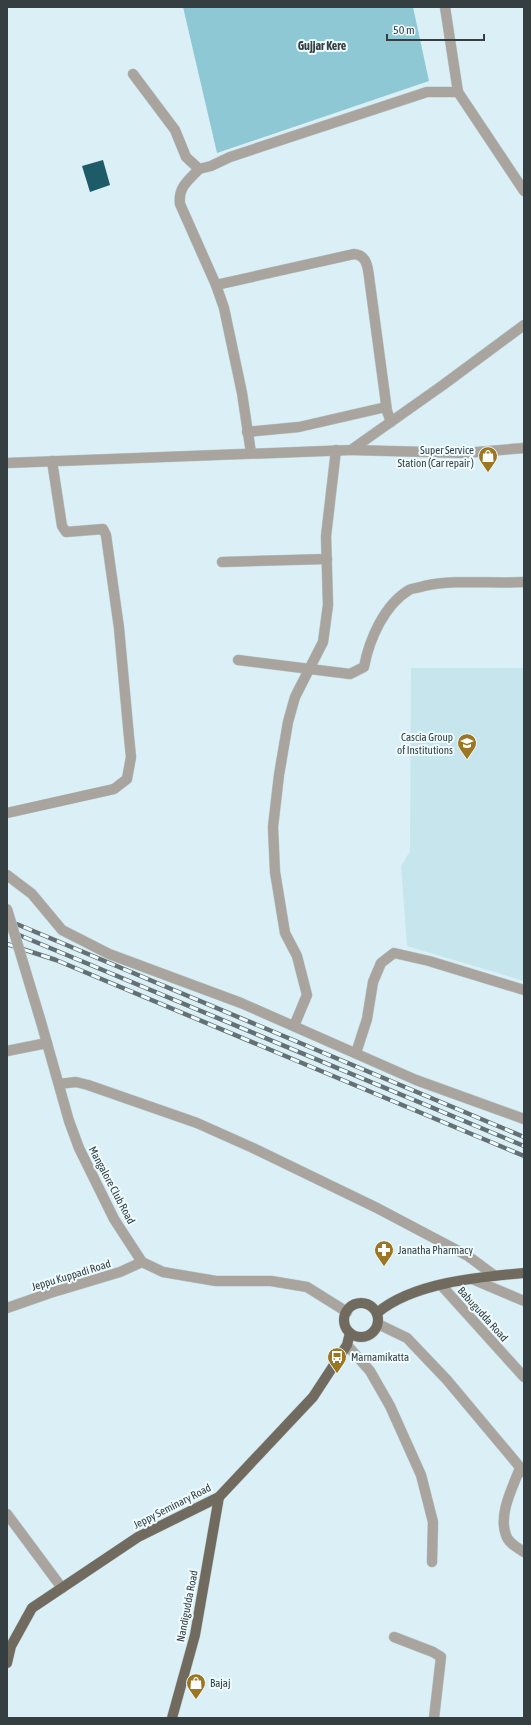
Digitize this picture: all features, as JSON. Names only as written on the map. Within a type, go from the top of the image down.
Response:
[{"type":"main road","points":[[377,1313],[386,1305],[402,1296],[441,1285],[472,1279],[524,1273]]},
{"type":"main road","points":[[364,1304],[373,1308],[377,1313],[378,1324],[375,1330],[370,1335],[364,1337],[355,1336],[350,1333],[345,1323],[347,1312],[353,1306],[364,1304]]},
{"type":"main road","name":"Jeppy Seminary Road","points":[[7,1663],[9,1643],[32,1608],[138,1537],[219,1496],[313,1397],[347,1345],[350,1333]]},
{"type":"main road","name":"Nandigudda Road","points":[[172,1718],[195,1635],[219,1496]]},
{"type":"street","points":[[445,7],[458,92],[524,191]]},
{"type":"street","points":[[133,74],[175,130],[186,156],[199,169]]},
{"type":"street","points":[[251,453],[234,355],[224,308],[216,285],[180,204],[179,195],[181,189],[199,169],[211,166],[230,157],[427,92],[458,92]]},
{"type":"street","points":[[216,285],[354,254],[360,254],[364,257],[369,277],[386,407],[391,422]]},
{"type":"street","points":[[351,450],[524,325]]},
{"type":"street","points":[[247,432],[299,427],[386,407]]},
{"type":"street","points":[[7,463],[336,450],[465,453],[524,448]]},
{"type":"street","points":[[294,1026],[307,995],[297,956],[285,933],[275,872],[273,827],[279,775],[288,722],[295,697],[323,642],[328,605],[326,536],[336,450]]},
{"type":"street","points":[[7,813],[114,789],[128,779],[131,757],[119,628],[106,535],[103,529],[66,532],[62,526],[52,461]]},
{"type":"street","points":[[222,562],[327,559]]},
{"type":"street","points":[[238,660],[350,674],[364,667],[367,649],[380,622],[396,600],[410,590],[436,584],[524,582]]},
{"type":"street","points":[[7,875],[32,894],[62,930],[109,954],[241,1003],[416,1080],[524,1119]]},
{"type":"street","name":"Mangalore Club Road","points":[[7,909],[79,1148],[114,1219],[142,1262]]},
{"type":"street","points":[[356,1053],[367,1019],[373,982],[381,963],[394,953],[429,961],[524,990]]},
{"type":"street","points":[[7,1051],[47,1043]]},
{"type":"street","points":[[59,1084],[76,1082],[88,1085],[197,1123],[226,1135],[377,1208],[468,1256],[494,1276]]},
{"type":"street","points":[[142,1262],[163,1272],[216,1281],[271,1281],[306,1287],[347,1312]]},
{"type":"street","name":"Jeppu Kuppadi Road","points":[[7,1308],[50,1293],[120,1272],[142,1262]]},
{"type":"street","points":[[472,1279],[524,1302]]},
{"type":"street","name":"Babugudda Road","points":[[441,1285],[524,1377]]},
{"type":"street","points":[[378,1324],[407,1338],[447,1380],[522,1470],[508,1500],[504,1518],[506,1536],[515,1546],[524,1552]]},
{"type":"street","points":[[347,1345],[370,1371],[383,1394],[421,1476],[433,1522],[432,1562]]},
{"type":"street","points":[[7,1514],[62,1588]]},
{"type":"street","points":[[394,1636],[433,1652],[441,1657],[434,1718]]},
{"type":"shaded area","points":[[183,7],[413,7],[429,81],[217,153]]},
{"type":"shaded area","name":"Cascia Group of Institutions","points":[[411,668],[524,668],[524,981],[407,946],[401,866],[410,851]]},
{"type":"building","points":[[103,160],[110,185],[90,192],[82,166]]},
{"type":"railway","points":[[7,920],[524,1137]]},
{"type":"railway","points":[[7,930],[524,1146]]},
{"type":"railway","points":[[7,944],[56,960],[524,1156]]},
{"type":"place","name":"Super Service Station (Car repair )","points":[[488,473]]},
{"type":"place","name":"Cascia Group of Institutions","points":[[467,760]]},
{"type":"place","name":"Janatha Pharmacy","points":[[384,1267]]},
{"type":"place","name":"Marnamikatta","points":[[337,1374]]},
{"type":"place","name":"Bajaj","points":[[196,1700]]},
{"type":"district","name":"Gujjar Kere","points":[[322,46]]}]
